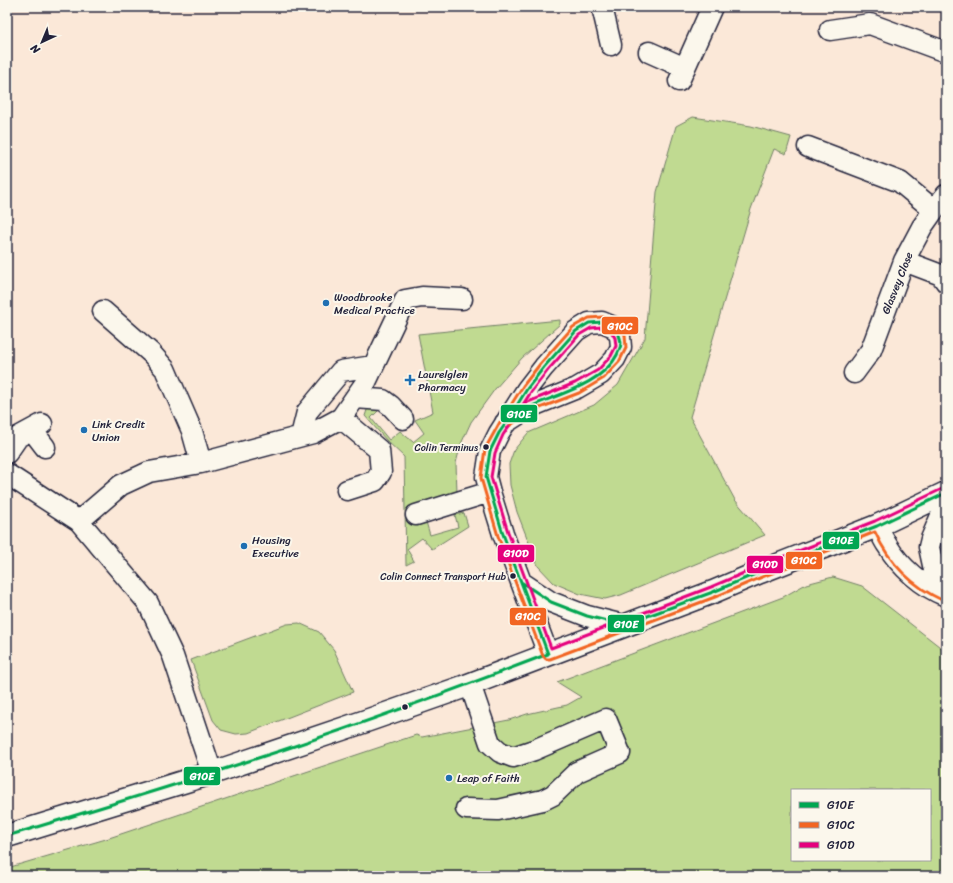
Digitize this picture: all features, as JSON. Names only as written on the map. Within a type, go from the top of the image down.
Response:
[{"type":"main road","points":[[7,836],[212,773],[371,720],[470,684],[713,592],[877,526],[946,493]]},
{"type":"street","points":[[602,7],[611,45]]},
{"type":"street","points":[[649,52],[682,74],[712,7]]},
{"type":"street","points":[[830,30],[873,15],[946,52]]},
{"type":"street","points":[[808,147],[900,182],[940,202]]},
{"type":"street","name":"Glasvey Close","points":[[854,373],[871,350],[904,261],[922,227],[940,202]]},
{"type":"street","points":[[904,261],[941,276],[946,282]]},
{"type":"street","points":[[79,521],[121,485],[149,472],[201,463],[313,433],[341,418],[366,382],[405,300],[422,297],[462,299]]},
{"type":"street","points":[[103,311],[151,353],[165,370],[192,431],[201,463]]},
{"type":"street","points":[[505,424],[530,407],[577,388],[601,374],[615,359],[622,347],[620,336],[614,327],[602,322],[589,323],[576,331],[527,389],[499,433],[490,451],[486,476],[490,492],[503,534],[548,654]]},
{"type":"street","points":[[301,436],[307,412],[341,371],[373,366]]},
{"type":"street","points":[[355,398],[383,400],[403,419]]},
{"type":"street","points":[[341,418],[379,450],[381,465],[381,472],[375,481],[347,490]]},
{"type":"street","points":[[7,453],[18,437],[37,427],[45,447]]},
{"type":"street","points":[[7,474],[79,521],[148,603],[173,656],[212,773]]},
{"type":"street","points":[[416,515],[490,492]]},
{"type":"street","points":[[945,596],[934,570],[929,546],[946,504]]},
{"type":"street","points":[[877,526],[888,546],[910,574],[936,592],[945,596]]},
{"type":"street","points":[[521,582],[551,602],[587,616],[624,625]]},
{"type":"street","points":[[466,809],[498,810],[543,800],[553,795],[577,772],[620,753],[606,719],[534,750],[513,757],[500,752],[490,743],[470,684]]},
{"type":"green space","points":[[693,117],[751,126],[791,137],[786,154],[774,149],[751,209],[690,417],[735,500],[765,535],[621,595],[605,599],[580,594],[554,583],[538,566],[517,512],[510,485],[509,464],[514,450],[528,433],[594,405],[618,385],[645,338],[657,192],[676,126]]},
{"type":"green space","points":[[560,320],[560,324],[522,358],[495,389],[471,422],[461,444],[456,463],[457,493],[407,508],[411,524],[426,522],[430,535],[458,527],[455,515],[464,513],[468,526],[432,549],[422,538],[407,549],[414,561],[406,565],[404,457],[387,441],[365,416],[368,407],[380,409],[371,418],[389,440],[400,431],[413,442],[424,433],[415,420],[433,412],[418,334]]},
{"type":"green space","points":[[833,577],[862,586],[944,650],[946,650],[946,876],[7,876],[7,868],[106,839],[416,735],[422,737],[509,720],[527,714],[567,705],[581,697],[557,682],[783,597],[806,584]]},
{"type":"green space","points":[[299,623],[319,632],[334,650],[353,692],[248,733],[236,734],[221,730],[213,720],[191,660],[287,624]]},
{"type":"transit line","name":"G10C","points":[[502,419],[523,386],[540,364],[573,327],[589,318],[603,317],[618,323],[625,335],[626,348],[619,362],[604,378],[579,393],[532,411],[509,426]]},
{"type":"transit line","name":"G10E","points":[[602,322],[615,329],[619,335],[621,343],[617,355],[610,365],[602,373],[591,380],[529,408],[506,423],[527,389],[544,367],[576,331],[589,323],[602,322]]},
{"type":"transit line","name":"G10D","points":[[601,327],[611,331],[615,338],[616,346],[611,356],[598,370],[575,383],[528,402],[522,406],[548,370],[579,335],[591,328],[601,327]]},
{"type":"transit line","name":"G10C","points":[[500,422],[485,449],[481,478],[498,536],[543,656],[546,659],[550,659],[715,597],[875,532],[887,554],[903,573],[922,589],[944,601]]},
{"type":"transit line","name":"G10E","points":[[7,836],[162,789],[292,747],[475,682],[548,654],[503,534],[486,477],[490,451],[506,423]]},
{"type":"transit line","name":"G10D","points":[[509,426],[495,453],[491,477],[508,532],[551,648],[711,587],[875,521],[944,488]]},
{"type":"transit line","name":"G10E","points":[[521,582],[551,602],[587,616],[623,625],[713,592],[877,526],[946,493]]},
{"type":"place","name":"Woodbrooke Medical Practice","points":[[326,303]]},
{"type":"place","name":"Laurelglen Pharmacy","points":[[410,380]]},
{"type":"place","name":"Link Credit Union","points":[[84,430]]},
{"type":"place","name":"Colin Terminus","points":[[486,447]]},
{"type":"place","name":"Housing Executive","points":[[244,546]]},
{"type":"place","name":"Colin Connect Transport Hub","points":[[513,576]]},
{"type":"place","name":"Leap of Faith","points":[[449,778]]}]
